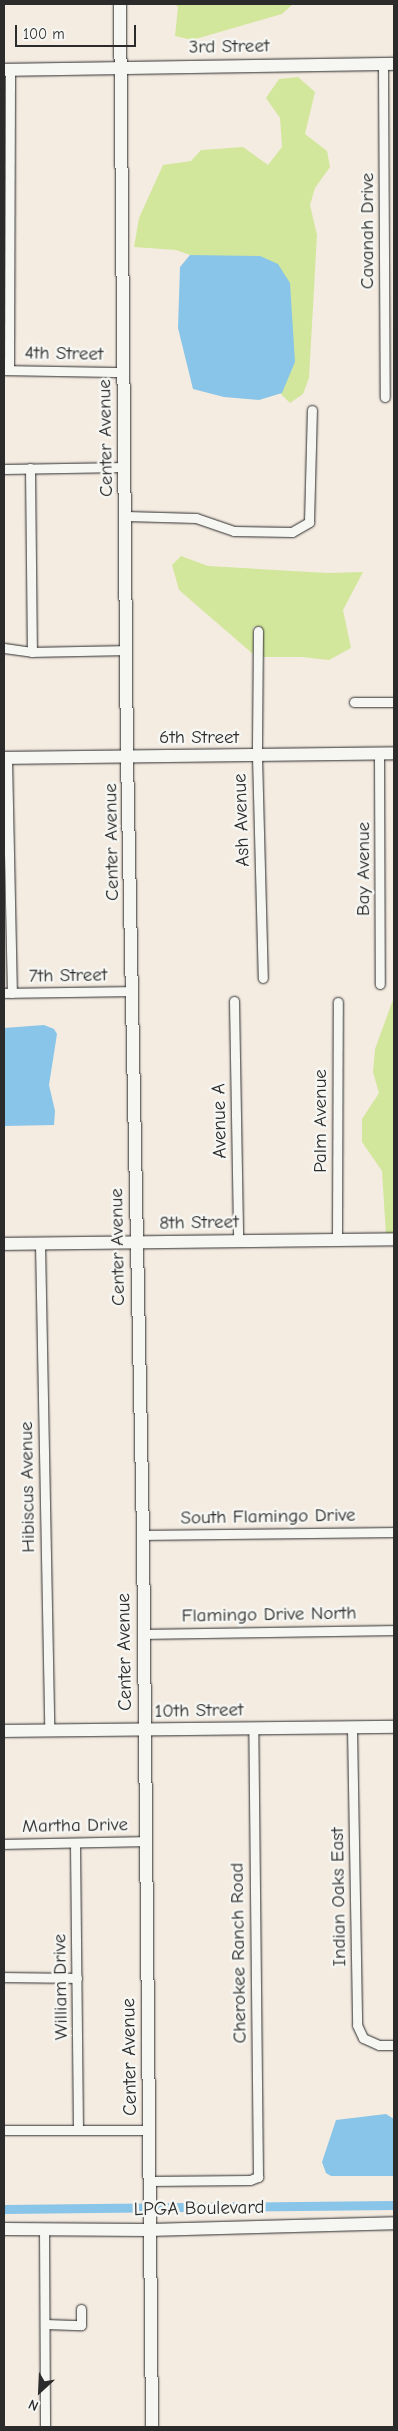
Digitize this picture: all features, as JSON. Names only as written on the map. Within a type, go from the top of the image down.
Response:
[{"type":"street","name":"Center Avenue","points":[[120,4],[127,757],[143,1535],[152,2427]]},
{"type":"street","name":"3rd Street","points":[[7,70],[389,64]]},
{"type":"street","name":"Cavanah Drive","points":[[385,397],[389,64]]},
{"type":"street","points":[[6,370],[7,70]]},
{"type":"street","name":"4th Street","points":[[6,370],[124,372]]},
{"type":"street","points":[[126,516],[196,518],[234,531],[292,532],[308,522],[312,410]]},
{"type":"street","points":[[4,469],[125,467]]},
{"type":"street","points":[[30,468],[32,652]]},
{"type":"street","name":"Ash Avenue","points":[[258,631],[257,756],[263,978]]},
{"type":"street","points":[[4,648],[32,652],[127,650]]},
{"type":"street","points":[[354,702],[394,702]]},
{"type":"street","name":"6th Street","points":[[5,758],[394,753]]},
{"type":"street","name":"Bay Avenue","points":[[380,754],[380,984]]},
{"type":"street","points":[[5,758],[8,993]]},
{"type":"street","name":"7th Street","points":[[8,993],[133,991]]},
{"type":"street","name":"Avenue A","points":[[234,1001],[238,1241]]},
{"type":"street","name":"Palm Avenue","points":[[337,1240],[338,1002]]},
{"type":"street","name":"8th Street","points":[[4,1244],[394,1239]]},
{"type":"street","name":"Hibiscus Avenue","points":[[40,1243],[49,1731]]},
{"type":"street","name":"South Flamingo Drive","points":[[143,1535],[394,1532]]},
{"type":"street","name":"Flamingo Drive North","points":[[144,1634],[394,1630]]},
{"type":"street","name":"10th Street","points":[[4,1732],[394,1727]]},
{"type":"street","name":"Indian Oaks East","points":[[352,1728],[358,2025],[363,2038],[379,2045],[392,2045]]},
{"type":"street","name":"Cherokee Ranch Road","points":[[150,2181],[250,2180],[258,2177],[253,1729]]},
{"type":"street","name":"Martha Drive","points":[[4,1844],[146,1841]]},
{"type":"street","name":"William Drive","points":[[74,1844],[78,2130]]},
{"type":"street","points":[[4,1978],[77,1978]]},
{"type":"street","points":[[4,2130],[150,2130]]},
{"type":"street","name":"LPGA Boulevard","points":[[4,2229],[149,2230],[394,2222]]},
{"type":"street","points":[[44,2228],[45,2427]]},
{"type":"street","points":[[45,2324],[81,2325],[81,2309]]},
{"type":"green space","points":[[175,4],[293,4],[282,14],[192,40],[175,36],[178,7]]},
{"type":"green space","points":[[298,77],[315,92],[305,134],[327,151],[330,167],[315,188],[310,205],[317,235],[309,378],[303,394],[290,403],[280,393],[295,362],[260,256],[216,258],[190,255],[176,250],[134,247],[139,218],[163,165],[191,161],[201,150],[243,147],[268,165],[282,147],[280,118],[266,98],[279,79]]},
{"type":"green space","points":[[181,556],[208,566],[327,573],[363,572],[343,610],[351,648],[329,660],[302,657],[262,657],[261,626],[253,627],[253,654],[179,590],[172,565]]},
{"type":"green space","points":[[394,997],[394,1234],[386,1235],[382,1171],[362,1142],[362,1119],[379,1093],[373,1072],[375,1049]]},
{"type":"water","points":[[190,255],[260,256],[278,264],[290,283],[295,362],[282,393],[259,400],[224,397],[193,389],[178,328],[180,267]]},
{"type":"water","points":[[44,1025],[54,1029],[57,1034],[49,1085],[55,1111],[54,1125],[4,1126],[4,1028]]},
{"type":"water","points":[[386,2114],[394,2119],[394,2176],[331,2176],[326,2173],[322,2162],[336,2120]]},
{"type":"waterway","points":[[4,2209],[394,2205]]}]
